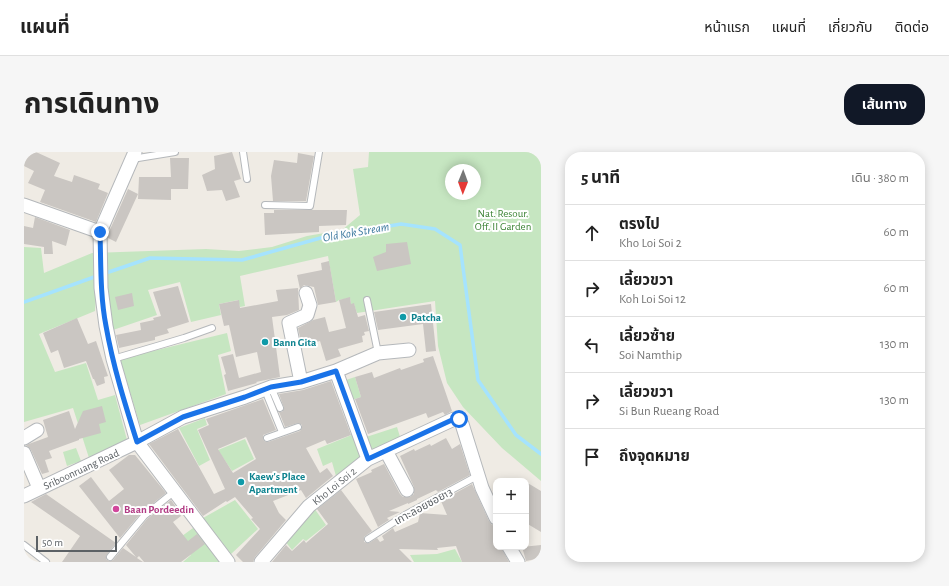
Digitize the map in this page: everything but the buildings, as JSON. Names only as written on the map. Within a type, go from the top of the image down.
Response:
[{"type":"street","points":[[134,155],[100,232],[101,288],[106,326],[113,359],[137,442],[228,562]]},
{"type":"street","points":[[24,205],[100,232]]},
{"type":"street","points":[[301,382],[289,323],[307,315],[310,305],[306,293]]},
{"type":"street","name":"Sriboonruang Road","points":[[24,496],[137,442],[183,417],[268,388],[301,382],[336,371],[378,353],[409,350]]},
{"type":"street","points":[[336,371],[368,459]]},
{"type":"street","name":"Kho Loi Soi 2","points":[[260,562],[308,506],[368,459],[454,419],[459,419],[462,424],[482,488],[494,514]]},
{"type":"street","points":[[24,438],[37,430]]},
{"type":"street","points":[[386,451],[407,490]]},
{"type":"street","points":[[24,453],[39,488]]},
{"type":"street","points":[[511,550],[518,562]]},
{"type":"lane","points":[[134,155],[175,152]]},
{"type":"lane","points":[[243,152],[247,179]]},
{"type":"lane","points":[[265,205],[310,206],[319,152]]},
{"type":"lane","points":[[367,300],[378,353]]},
{"type":"lane","points":[[113,359],[212,328]]},
{"type":"lane","points":[[268,388],[280,408]]},
{"type":"lane","points":[[268,388],[282,432]]},
{"type":"lane","points":[[267,438],[298,427]]},
{"type":"lane","name":"เกาะลอยซอย13","points":[[368,539],[405,515],[479,476]]},
{"type":"lane","points":[[110,557],[144,516],[175,491]]},
{"type":"lane","points":[[24,546],[46,562]]},
{"type":"green space","name":"Nat. Resour. Off. II Garden","points":[[369,152],[541,152],[541,481],[502,448],[463,407],[447,383],[438,346],[435,301],[357,313],[354,304],[351,304],[350,298],[336,302],[328,256],[240,276],[245,306],[240,307],[238,300],[219,304],[221,315],[191,322],[180,282],[148,290],[157,315],[113,330],[97,284],[95,311],[39,334],[55,372],[86,363],[98,400],[115,395],[127,440],[122,445],[89,458],[73,408],[24,422],[24,247],[41,248],[44,273],[92,253],[206,249],[239,251],[272,247],[307,236],[342,230],[360,215],[353,169],[368,167]]},
{"type":"green space","points":[[227,333],[231,351],[218,355],[226,394],[140,425],[120,359]]},
{"type":"green space","points":[[355,377],[361,397],[349,401],[343,381]]},
{"type":"green space","points":[[205,418],[207,425],[197,429],[210,460],[199,466],[179,428]]},
{"type":"green space","points":[[397,427],[401,440],[369,456],[363,438]]},
{"type":"green space","points":[[354,434],[363,459],[336,476],[332,462],[323,466],[317,449]]},
{"type":"green space","points":[[245,439],[254,459],[232,471],[218,450]]},
{"type":"green space","points":[[76,448],[81,461],[67,466],[63,452]]},
{"type":"green space","points":[[235,500],[258,529],[231,554],[203,518]]},
{"type":"green space","points":[[314,508],[326,525],[306,541],[303,539],[292,550],[285,541]]},
{"type":"green space","points":[[193,528],[221,562],[183,562],[191,555],[178,539]]},
{"type":"green space","points":[[455,549],[462,562],[414,562],[410,555],[437,554]]},
{"type":"waterway","name":"Old Kok Stream","points":[[103,274],[150,258],[242,260],[324,237],[401,224],[435,229],[460,245],[478,380],[516,435],[541,454]]},
{"type":"waterway","name":"Old Kok Stream","points":[[24,302],[97,276]]},
{"type":"place","name":"Patcha","points":[[403,317]]},
{"type":"place","name":"Bann Gita","points":[[265,342]]},
{"type":"place","name":"Kaew's Place Apartment","points":[[241,482]]},
{"type":"place","name":"Baan Pordeedin","points":[[116,509]]},
{"type":"route","points":[[100,232],[101,288],[106,326],[113,359],[137,442],[183,417],[271,387],[289,385],[336,371],[368,459],[454,419],[459,419]]}]
